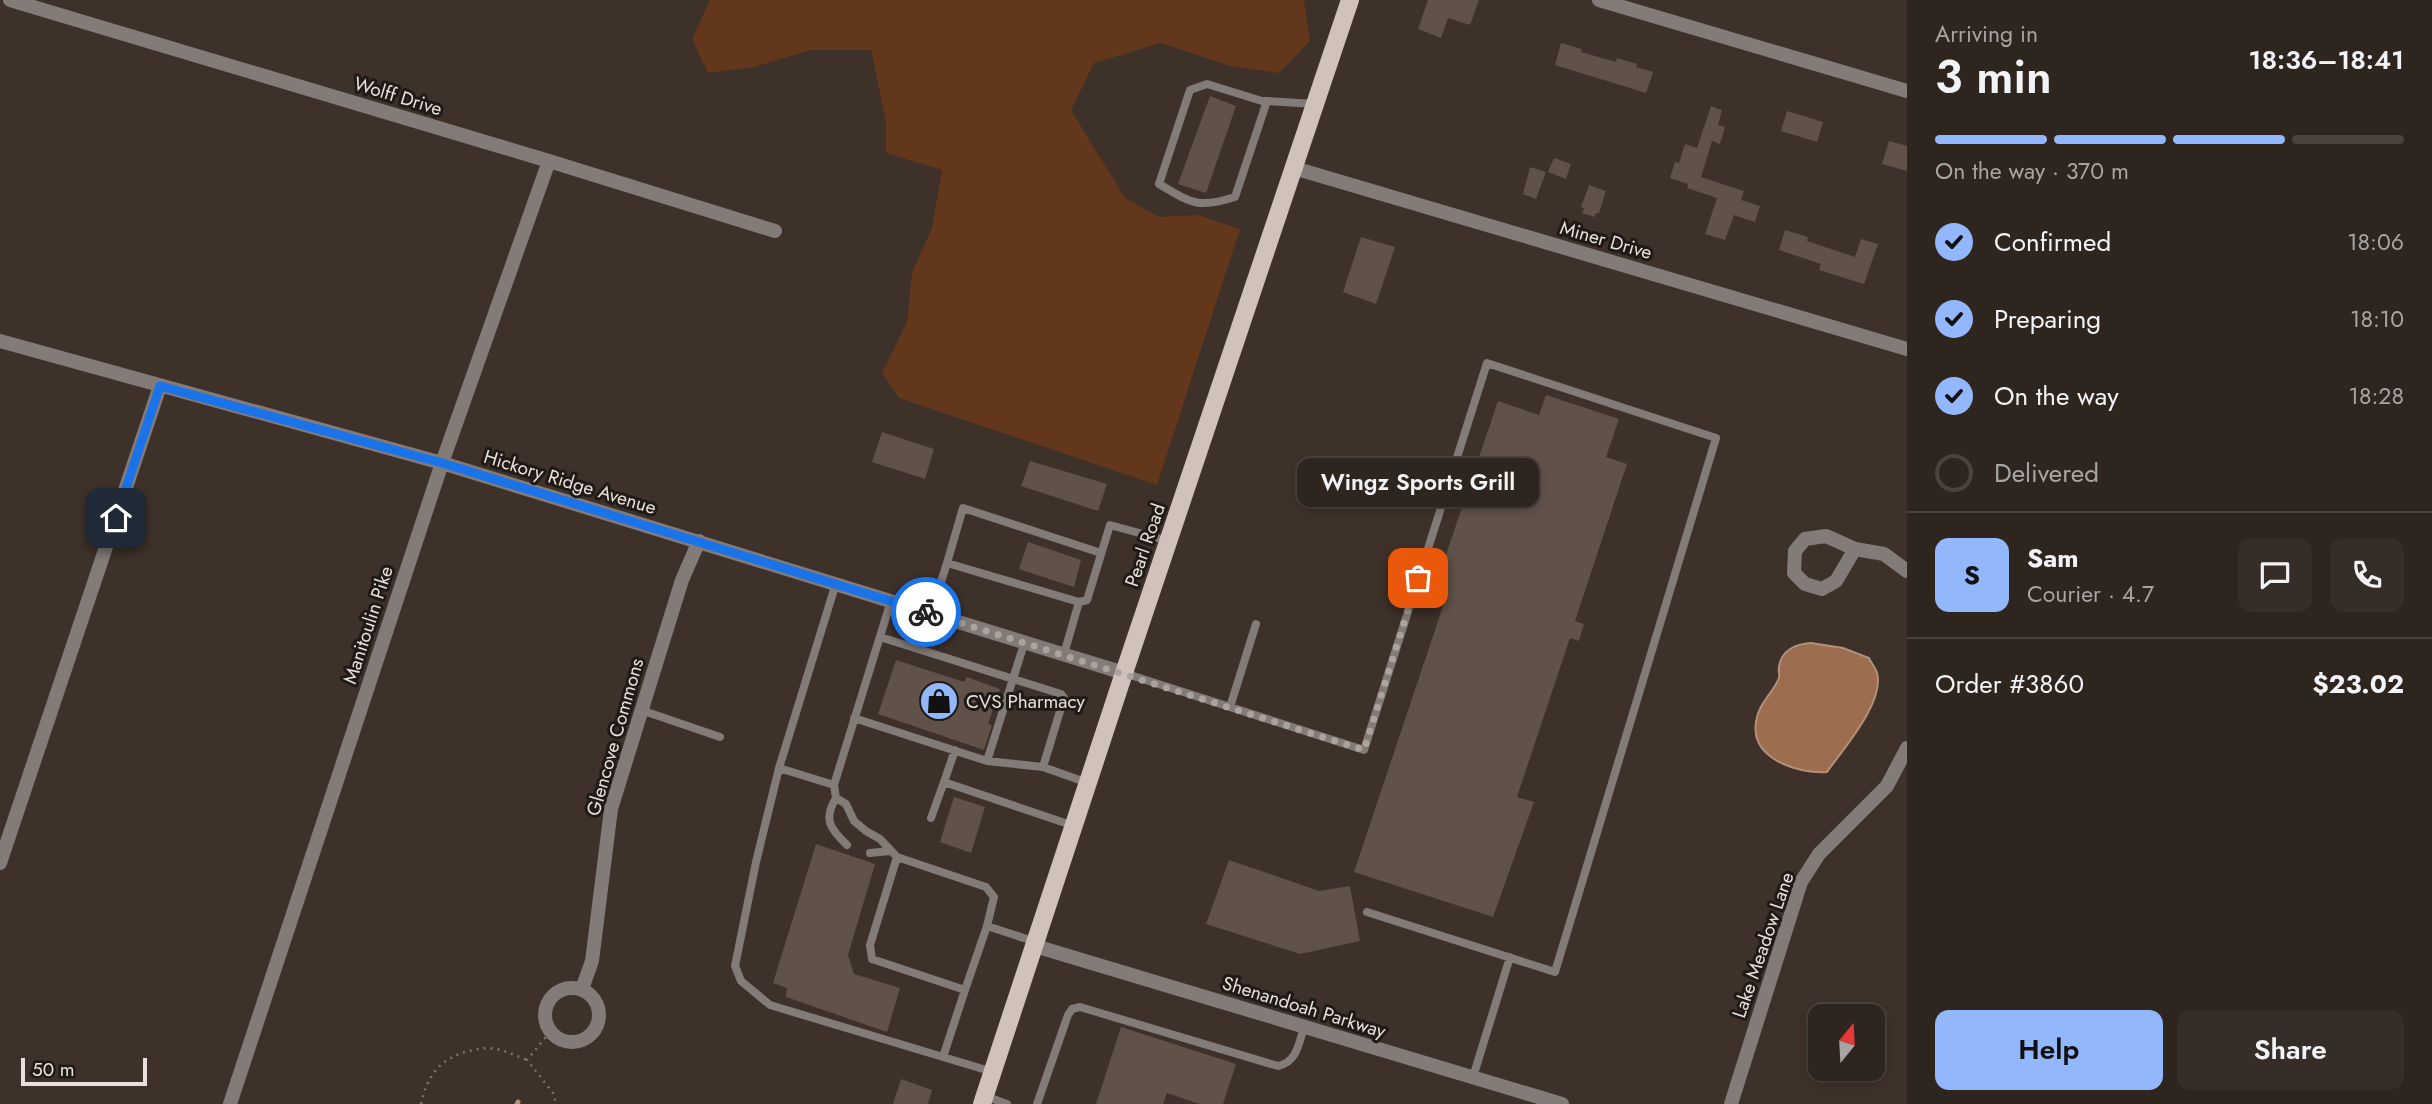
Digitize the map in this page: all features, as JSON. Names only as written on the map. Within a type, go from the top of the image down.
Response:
[{"type":"main road","name":"Pearl Road","points":[[984,1100],[1350,0]]},
{"type":"street","name":"Wolff Drive","points":[[10,0],[549,161],[775,232]]},
{"type":"street","points":[[1599,0],[1907,91]]},
{"type":"street","name":"Manitoulin Pike","points":[[230,1104],[442,463],[549,161]]},
{"type":"street","name":"Miner Drive","points":[[1294,168],[1907,349]]},
{"type":"street","name":"Hickory Ridge Avenue","points":[[0,341],[442,463],[1124,673]]},
{"type":"street","points":[[0,863],[160,386]]},
{"type":"street","points":[[1855,549],[1836,581],[1822,589],[1805,584],[1794,573],[1795,551],[1805,540],[1826,536],[1855,549],[1884,554],[1907,571]]},
{"type":"street","name":"Glencove Commons","points":[[582,989],[592,961],[611,809],[682,580],[699,541]]},
{"type":"street","name":"Lake Meadow Lane","points":[[1731,1104],[1801,882],[1819,854],[1887,786],[1907,748]]},
{"type":"street","name":"Shenandoah Parkway","points":[[1035,944],[1562,1104]]},
{"type":"street","points":[[564,988],[582,989],[589,993],[598,1007],[599,1016],[593,1032],[578,1041],[568,1042],[551,1032],[544,1017],[549,999],[564,988]]},
{"type":"lane","points":[[1268,101],[1235,197],[1210,205],[1185,200],[1159,184],[1190,90],[1207,84],[1268,101],[1315,104]]},
{"type":"lane","points":[[1124,673],[1364,750],[1488,363],[1716,438],[1555,972],[1367,912]]},
{"type":"lane","points":[[931,613],[963,508],[1101,553]]},
{"type":"lane","points":[[947,563],[1079,602],[1087,600],[1110,526],[1168,541]]},
{"type":"lane","points":[[836,583],[779,768],[755,862],[735,966],[741,981],[770,1005],[993,1072]]},
{"type":"lane","points":[[847,845],[835,834],[828,810],[836,798],[834,785],[891,601]]},
{"type":"lane","points":[[1064,654],[1079,602]]},
{"type":"lane","points":[[1230,706],[1256,624]]},
{"type":"lane","points":[[880,637],[1061,694],[1064,698],[1042,767]]},
{"type":"lane","points":[[987,761],[1025,641]]},
{"type":"lane","points":[[641,710],[720,737]]},
{"type":"lane","points":[[854,718],[987,761],[1042,767],[1088,783]]},
{"type":"lane","points":[[931,818],[955,750]]},
{"type":"lane","points":[[779,768],[834,785]]},
{"type":"lane","points":[[944,782],[1074,826]]},
{"type":"lane","points":[[836,798],[846,804],[854,821],[880,839],[894,854]]},
{"type":"lane","points":[[870,853],[894,854],[986,887],[994,897],[987,926],[943,1057]]},
{"type":"lane","points":[[894,854],[870,945],[872,959],[965,990]]},
{"type":"lane","points":[[987,926],[1035,944]]},
{"type":"lane","points":[[1473,1077],[1510,957]]},
{"type":"lane","points":[[1037,1104],[1072,1009],[1080,1007],[1278,1066],[1286,1064],[1295,1056],[1304,1027]]},
{"type":"lane","points":[[984,1100],[1007,1104]]},
{"type":"path","points":[[527,1060],[551,1032]]},
{"type":"path","points":[[421,1104],[429,1076],[438,1066],[452,1056],[486,1048],[498,1049],[527,1060],[554,1093],[556,1104]]},
{"type":"shaded area","points":[[710,0],[1304,0],[1310,41],[1279,73],[1230,66],[1161,43],[1094,63],[1071,110],[1125,198],[1159,217],[1198,215],[1240,229],[1157,485],[899,398],[882,373],[907,322],[912,272],[932,228],[942,170],[886,153],[886,122],[871,50],[811,50],[754,67],[708,73],[692,39]]},
{"type":"shaded area","points":[[1811,643],[1843,648],[1869,658],[1877,673],[1878,685],[1869,711],[1827,772],[1803,770],[1778,762],[1760,746],[1756,735],[1757,716],[1779,678],[1780,661],[1786,652]]},
{"type":"building","points":[[1428,0],[1479,0],[1470,25],[1448,18],[1441,38],[1418,29]]},
{"type":"building","points":[[1561,43],[1616,62],[1617,58],[1637,64],[1636,67],[1653,72],[1646,93],[1555,65]]},
{"type":"building","points":[[1210,96],[1236,106],[1206,193],[1178,184]]},
{"type":"building","points":[[1711,106],[1722,110],[1718,125],[1725,127],[1720,144],[1712,141],[1701,177],[1744,191],[1741,200],[1760,206],[1755,222],[1734,215],[1725,240],[1705,234],[1717,198],[1687,188],[1688,184],[1670,178],[1675,162],[1679,163],[1685,144],[1697,148]]},
{"type":"building","points":[[1787,111],[1823,122],[1817,142],[1781,131]]},
{"type":"building","points":[[1889,141],[1907,146],[1907,171],[1882,164]]},
{"type":"building","points":[[1554,158],[1571,164],[1566,179],[1548,172]]},
{"type":"building","points":[[1530,167],[1546,172],[1536,199],[1523,194]]},
{"type":"building","points":[[1589,185],[1606,191],[1599,213],[1594,217],[1582,213],[1584,208],[1581,207]]},
{"type":"building","points":[[1785,230],[1808,237],[1807,241],[1855,257],[1861,239],[1878,244],[1864,284],[1819,270],[1821,264],[1779,250]]},
{"type":"building","points":[[1361,237],[1395,247],[1376,304],[1343,292]]},
{"type":"building","points":[[1546,395],[1619,419],[1606,457],[1627,464],[1575,621],[1584,624],[1579,641],[1570,638],[1517,797],[1534,802],[1493,917],[1354,872],[1446,597],[1433,593],[1498,401],[1539,415]]},
{"type":"building","points":[[882,432],[934,449],[925,479],[872,462]]},
{"type":"building","points":[[1030,461],[1107,484],[1098,511],[1021,486]]},
{"type":"building","points":[[1028,542],[1081,560],[1074,587],[1019,569]]},
{"type":"building","name":"CVS Pharmacy","points":[[896,660],[964,682],[967,677],[1000,689],[988,724],[992,725],[984,750],[878,714]]},
{"type":"building","points":[[954,797],[985,807],[971,853],[940,842]]},
{"type":"building","points":[[816,844],[875,864],[848,955],[854,974],[900,988],[887,1032],[786,997],[787,988],[773,983]]},
{"type":"building","points":[[1229,860],[1319,891],[1350,886],[1360,941],[1300,954],[1206,924]]},
{"type":"building","points":[[1121,1027],[1236,1064],[1223,1104],[1199,1104],[1167,1093],[1163,1104],[1096,1104]]},
{"type":"building","points":[[901,1079],[932,1090],[928,1104],[893,1104]]},
{"type":"way so far","points":[[926,612],[1364,750],[1418,578]]},
{"type":"place","name":"Wingz Sports Grill","points":[[1418,578]]},
{"type":"place","name":"CVS Pharmacy","points":[[939,701]]},
{"type":"route","points":[[116,518],[160,386],[442,463],[926,612]]}]
